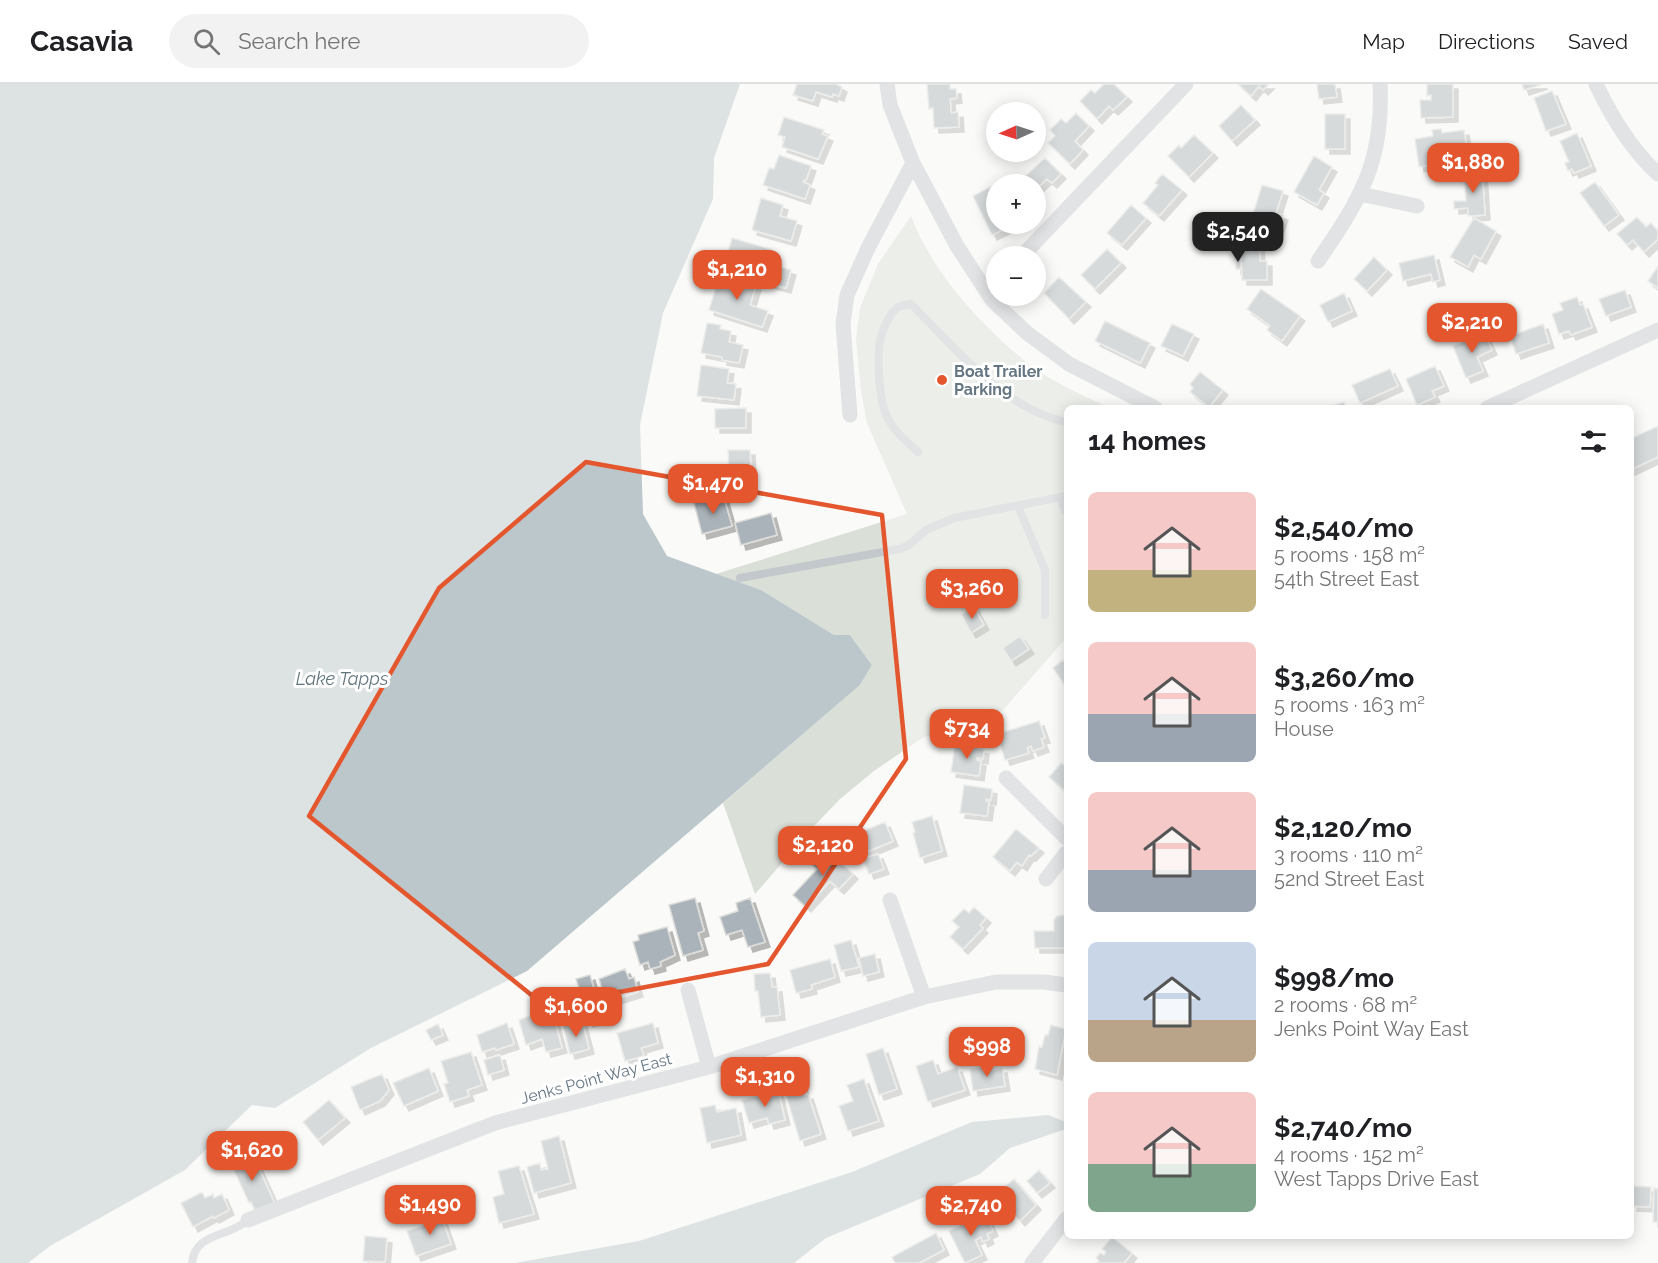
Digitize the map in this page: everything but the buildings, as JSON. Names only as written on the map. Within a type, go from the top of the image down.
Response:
[{"type":"street","points":[[887,84],[890,105],[913,163],[957,246],[986,280]]},
{"type":"street","points":[[1032,246],[1186,84]]},
{"type":"street","points":[[1318,261],[1346,220],[1360,194],[1374,159],[1378,138],[1380,84]]},
{"type":"street","points":[[1596,84],[1640,155],[1658,174]]},
{"type":"street","points":[[850,414],[843,324],[847,295],[868,248],[913,163]]},
{"type":"street","points":[[1360,194],[1417,206]]},
{"type":"street","points":[[998,306],[1008,317],[1069,363],[1149,405]]},
{"type":"street","points":[[1494,405],[1658,330]]},
{"type":"street","points":[[1006,778],[1064,836]]},
{"type":"street","points":[[1046,879],[1064,856]]},
{"type":"street","points":[[890,900],[924,997]]},
{"type":"street","name":"Jenks Point Way East","points":[[248,1220],[495,1123],[710,1067],[924,997],[996,982],[1044,982],[1064,985]]},
{"type":"street","points":[[688,990],[710,1067]]},
{"type":"street","points":[[1032,1263],[1064,1222]]},
{"type":"lane","points":[[918,452],[892,426],[885,413],[881,396],[880,341],[884,327],[896,308],[903,305],[910,304],[914,307],[972,365],[1007,394],[1064,421]]},
{"type":"lane","points":[[740,578],[899,549],[909,545],[926,530],[940,523],[1063,496]]},
{"type":"lane","points":[[1018,506],[1045,570],[1045,615]]},
{"type":"lane","points":[[192,1263],[196,1248],[201,1242],[239,1228],[248,1220]]},
{"type":"highlighted area","points":[[586,462],[882,515],[906,759],[768,964],[545,1006],[309,816],[439,588]]},
{"type":"shaded area","points":[[911,216],[920,237],[945,278],[977,317],[1012,351],[1039,372],[1104,405],[1064,405],[1064,640],[1003,710],[922,738],[874,771],[840,799],[755,894],[723,803],[860,685],[872,665],[850,635],[834,635],[761,590],[716,574],[907,514],[867,423],[861,391],[856,339],[860,308],[878,264]]},
{"type":"water","name":"Lake Tapps","points":[[0,84],[740,84],[714,158],[713,199],[663,313],[640,425],[643,514],[667,556],[761,590],[834,635],[850,635],[872,665],[860,685],[527,971],[371,1048],[275,1108],[252,1105],[185,1170],[50,1246],[28,1263],[0,1263]]},
{"type":"water","points":[[1048,1115],[1064,1121],[1064,1130],[1010,1148],[980,1174],[826,1238],[794,1263],[515,1263],[639,1241],[852,1172],[972,1122]]},
{"type":"place","name":"Boat Trailer Parking","points":[[942,380]]}]
